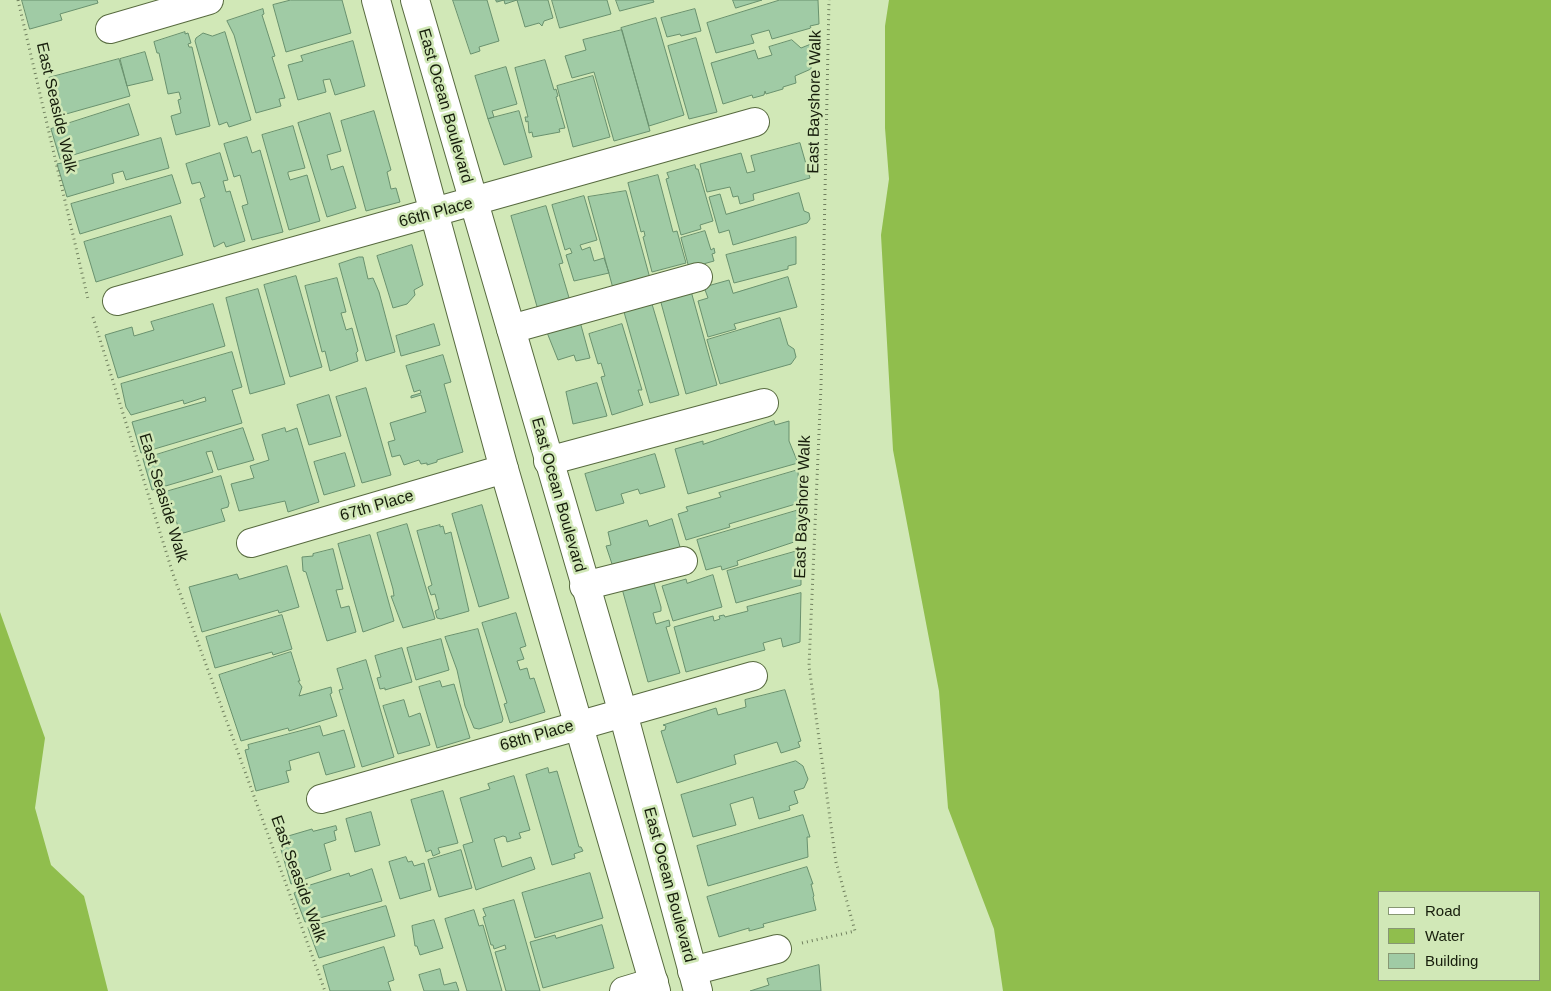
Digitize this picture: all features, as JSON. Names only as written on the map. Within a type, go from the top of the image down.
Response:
[{"type":"main road","points":[[110,29],[209,0]]},
{"type":"main road","points":[[376,0],[504,469],[577,725],[655,987],[624,991]]},
{"type":"main road","name":"East Ocean Boulevard","points":[[415,0],[584,586],[623,714],[695,981]]},
{"type":"main road","name":"66th Place","points":[[117,302],[755,122]]},
{"type":"main road","points":[[511,329],[698,277]]},
{"type":"main road","points":[[548,461],[764,402]]},
{"type":"main road","name":"67th Place","points":[[251,543],[504,469]]},
{"type":"main road","points":[[584,586],[683,561]]},
{"type":"main road","name":"68th Place","points":[[321,799],[753,676]]},
{"type":"main road","points":[[695,981],[777,949]]},
{"type":"path","name":"East Seaside Walk","points":[[18,0],[89,300]]},
{"type":"path","name":"East Bayshore Walk","points":[[777,949],[855,931],[836,862],[809,666],[821,386],[829,0]]},
{"type":"path","name":"East Seaside Walk","points":[[91,309],[174,574],[325,991]]},
{"type":"water","points":[[889,0],[1551,0],[1551,991],[1003,991],[994,929],[948,808],[939,691],[893,450],[881,235],[889,179],[885,128],[885,26]]},
{"type":"water","points":[[0,612],[45,738],[35,808],[51,865],[84,896],[108,991],[0,991]]},
{"type":"building","points":[[22,0],[97,0],[98,3],[60,14],[62,20],[30,29]]},
{"type":"building","points":[[291,0],[342,0],[351,33],[286,52],[273,5]]},
{"type":"building","points":[[453,0],[487,0],[499,41],[479,47],[480,51],[471,54]]},
{"type":"building","points":[[504,0],[517,0],[505,4]]},
{"type":"building","points":[[517,0],[548,0],[553,18],[544,21],[542,26],[539,23],[525,27]]},
{"type":"building","points":[[552,0],[607,0],[611,14],[560,28]]},
{"type":"building","points":[[616,0],[653,0],[654,2],[620,11]]},
{"type":"building","points":[[733,0],[762,0],[736,8]]},
{"type":"building","points":[[780,0],[818,0],[819,24],[772,39],[769,30],[751,35],[754,43],[716,53],[707,23]]},
{"type":"building","points":[[263,9],[264,14],[262,15],[275,56],[272,57],[285,98],[279,99],[281,106],[256,113],[234,35],[227,21]]},
{"type":"building","points":[[695,9],[701,31],[667,37],[661,18]]},
{"type":"building","points":[[656,18],[684,115],[649,126],[621,28]]},
{"type":"building","points":[[622,30],[650,131],[614,141],[594,72],[572,78],[565,56],[586,50],[583,40]]},
{"type":"building","points":[[185,32],[185,34],[188,33],[191,43],[188,44],[189,47],[192,47],[210,126],[176,135],[171,116],[181,113],[178,100],[181,99],[179,92],[168,94],[159,53],[157,53],[154,42]]},
{"type":"building","points":[[225,32],[251,120],[229,127],[227,122],[219,125],[195,41],[203,33],[212,36]]},
{"type":"building","points":[[696,38],[717,112],[689,119],[668,46]]},
{"type":"building","points":[[792,40],[801,48],[811,44],[811,69],[795,76],[796,83],[766,94],[765,91],[764,95],[753,98],[752,95],[723,104],[711,63],[755,50],[758,59],[772,55],[769,47]]},
{"type":"building","points":[[353,41],[365,86],[335,95],[330,79],[323,80],[326,92],[298,100],[288,65],[303,61],[301,56]]},
{"type":"building","points":[[145,52],[153,80],[127,86],[120,59]]},
{"type":"building","points":[[119,59],[130,96],[59,116],[48,78]]},
{"type":"building","points":[[545,60],[554,90],[556,89],[558,96],[556,97],[565,128],[559,129],[560,132],[533,137],[532,132],[529,133],[528,121],[526,122],[525,117],[528,117],[515,68]]},
{"type":"building","points":[[506,67],[517,104],[492,111],[494,117],[488,119],[475,76]]},
{"type":"building","points":[[593,76],[610,137],[573,147],[557,86]]},
{"type":"building","points":[[129,104],[139,135],[60,159],[51,129]]},
{"type":"building","points":[[374,111],[391,170],[387,172],[391,189],[396,188],[400,202],[366,211],[341,121]]},
{"type":"building","points":[[519,111],[532,157],[504,165],[488,119]]},
{"type":"building","points":[[330,113],[341,151],[327,155],[331,170],[343,166],[356,208],[327,217],[298,123]]},
{"type":"building","points":[[293,126],[305,168],[288,172],[288,174],[290,180],[307,175],[320,221],[289,230],[262,135]]},
{"type":"building","points":[[247,137],[252,153],[260,150],[283,232],[252,240],[242,206],[248,204],[240,175],[234,177],[224,144]]},
{"type":"building","points":[[161,138],[169,168],[126,180],[123,171],[112,174],[114,183],[67,197],[57,164],[66,162],[67,164]]},
{"type":"building","points":[[800,143],[810,178],[753,194],[754,200],[740,204],[738,196],[733,197],[730,187],[707,192],[700,164],[741,153],[747,173],[755,171],[751,156]]},
{"type":"building","points":[[220,153],[228,180],[223,181],[226,192],[230,191],[245,241],[226,247],[224,242],[214,247],[200,199],[205,197],[200,182],[192,184],[186,164]]},
{"type":"building","points":[[695,165],[696,169],[698,169],[713,221],[700,225],[701,229],[681,235],[666,179],[669,178],[667,173]]},
{"type":"building","points":[[172,175],[181,203],[80,234],[71,204]]},
{"type":"building","points":[[658,175],[673,232],[677,231],[686,263],[652,272],[643,237],[645,236],[644,231],[641,232],[628,183]]},
{"type":"building","points":[[626,191],[651,282],[614,292],[588,197]]},
{"type":"building","points":[[799,193],[804,211],[809,213],[810,219],[807,223],[733,245],[729,230],[719,233],[709,197],[720,194],[726,214]]},
{"type":"building","points":[[584,196],[597,240],[580,245],[582,250],[590,247],[594,261],[604,258],[609,273],[574,281],[566,255],[572,253],[570,248],[565,250],[552,205]]},
{"type":"building","points":[[546,206],[563,263],[559,264],[570,301],[538,310],[511,216]]},
{"type":"building","points":[[171,216],[183,255],[96,282],[84,242]]},
{"type":"building","points":[[705,231],[711,250],[714,248],[715,253],[712,254],[714,261],[689,268],[681,238]]},
{"type":"building","points":[[796,237],[796,264],[788,266],[788,269],[734,283],[726,255]]},
{"type":"building","points":[[412,245],[423,285],[414,290],[415,295],[407,304],[393,308],[377,256]]},
{"type":"building","points":[[363,257],[368,279],[373,278],[379,292],[395,352],[366,361],[339,264]]},
{"type":"building","points":[[296,276],[322,367],[290,377],[264,285]]},
{"type":"building","points":[[788,277],[797,307],[734,324],[736,329],[708,337],[698,301],[708,298],[704,287],[729,280],[733,293]]},
{"type":"building","points":[[337,278],[346,312],[341,313],[346,330],[352,328],[358,351],[356,353],[358,361],[330,371],[325,351],[322,352],[305,286]]},
{"type":"building","points":[[258,289],[285,384],[250,394],[226,298]]},
{"type":"building","points":[[691,291],[717,385],[686,394],[660,299]]},
{"type":"building","points":[[213,304],[225,346],[118,378],[105,335],[132,327],[134,336],[154,330],[151,322]]},
{"type":"building","points":[[652,304],[679,395],[650,403],[624,312]]},
{"type":"building","points":[[579,318],[590,358],[576,361],[574,355],[558,360],[546,330]]},
{"type":"building","points":[[780,318],[788,345],[794,349],[796,357],[791,364],[720,384],[707,340]]},
{"type":"building","points":[[434,324],[440,345],[401,356],[396,336]]},
{"type":"building","points":[[622,324],[642,390],[638,390],[643,405],[612,415],[601,377],[605,376],[601,363],[598,364],[589,334]]},
{"type":"building","points":[[232,352],[242,387],[232,390],[242,423],[141,453],[132,422],[206,401],[205,397],[184,404],[183,400],[131,415],[126,407],[121,384]]},
{"type":"building","points":[[443,355],[451,382],[444,384],[463,452],[427,465],[427,463],[421,464],[419,460],[404,465],[400,455],[392,457],[388,442],[395,440],[390,423],[426,412],[421,395],[411,398],[411,396],[421,393],[420,390],[414,392],[406,366]]},
{"type":"building","points":[[597,383],[607,416],[573,424],[566,392]]},
{"type":"building","points":[[366,388],[391,475],[362,483],[336,397]]},
{"type":"building","points":[[329,395],[341,436],[309,445],[297,405]]},
{"type":"building","points":[[774,421],[775,425],[789,421],[789,441],[798,463],[688,494],[675,449],[703,441],[703,444]]},
{"type":"building","points":[[243,428],[254,460],[218,470],[212,451],[206,452],[213,472],[152,490],[143,459]]},
{"type":"building","points":[[285,428],[286,432],[297,428],[319,502],[288,512],[285,501],[239,511],[231,484],[254,478],[250,466],[269,460],[262,435]]},
{"type":"building","points":[[345,453],[355,486],[324,495],[314,462]]},
{"type":"building","points":[[655,454],[665,487],[640,494],[638,489],[621,494],[624,503],[596,511],[585,474]]},
{"type":"building","points":[[798,470],[799,503],[729,524],[730,527],[686,540],[678,514],[688,511],[686,507],[721,497],[719,493]]},
{"type":"building","points":[[221,476],[229,503],[228,507],[221,509],[225,521],[180,534],[176,520],[173,521],[170,510],[173,510],[165,494],[168,491]]},
{"type":"building","points":[[482,505],[509,598],[479,607],[452,514]]},
{"type":"building","points":[[799,510],[800,540],[737,561],[738,565],[722,570],[721,566],[706,570],[697,540]]},
{"type":"building","points":[[672,519],[682,554],[615,573],[606,546],[611,545],[608,532],[647,520],[649,526]]},
{"type":"building","points":[[407,524],[435,619],[403,628],[391,596],[394,596],[393,589],[377,533]]},
{"type":"building","points":[[440,525],[440,527],[443,526],[445,534],[451,532],[469,611],[441,619],[437,618],[435,611],[439,609],[435,594],[431,595],[428,587],[432,585],[417,531]]},
{"type":"building","points":[[370,535],[394,621],[363,632],[338,544]]},
{"type":"building","points":[[333,549],[343,589],[336,590],[341,608],[349,606],[356,632],[327,641],[306,572],[303,571],[302,557],[313,556],[313,554]]},
{"type":"building","points":[[801,550],[801,585],[736,603],[727,571]]},
{"type":"building","points":[[287,566],[299,607],[279,613],[278,610],[202,632],[189,587],[237,574],[239,579]]},
{"type":"building","points":[[713,575],[722,607],[673,621],[662,586],[686,579],[687,583]]},
{"type":"building","points":[[652,576],[661,607],[661,611],[653,613],[656,624],[669,620],[670,626],[666,627],[680,673],[648,682],[621,585]]},
{"type":"building","points":[[801,593],[800,642],[783,647],[781,638],[763,643],[765,650],[686,672],[674,627],[713,616],[714,621],[720,619],[719,616],[724,615],[725,617],[748,611],[747,607]]},
{"type":"building","points":[[516,613],[526,646],[520,648],[524,659],[517,661],[520,670],[527,668],[530,679],[534,678],[545,712],[510,723],[504,704],[507,703],[482,623]]},
{"type":"building","points":[[282,615],[292,649],[273,655],[272,652],[215,668],[206,637]]},
{"type":"building","points":[[478,629],[503,719],[502,722],[479,729],[474,728],[465,706],[457,670],[445,637]]},
{"type":"building","points":[[441,639],[449,670],[416,680],[407,648]]},
{"type":"building","points":[[402,648],[412,682],[385,690],[385,688],[380,689],[377,678],[381,677],[375,656]]},
{"type":"building","points":[[291,652],[300,681],[298,681],[302,687],[299,696],[331,687],[332,693],[330,694],[337,716],[289,731],[288,728],[241,741],[219,675]]},
{"type":"building","points":[[366,660],[394,757],[362,767],[339,690],[343,689],[337,669]]},
{"type":"building","points":[[440,681],[442,687],[454,684],[470,738],[437,748],[419,687]]},
{"type":"building","points":[[785,690],[801,741],[798,742],[800,747],[781,753],[777,742],[734,755],[736,764],[677,783],[661,731],[665,730],[666,726],[663,725],[716,708],[718,715],[746,707],[745,700]]},
{"type":"building","points":[[404,700],[409,717],[420,713],[430,745],[398,754],[383,706]]},
{"type":"building","points":[[320,726],[323,736],[344,730],[355,767],[326,775],[319,752],[289,761],[291,770],[286,771],[289,782],[256,791],[245,750],[249,749],[248,745]]},
{"type":"building","points":[[796,761],[803,766],[808,779],[804,788],[794,791],[798,803],[789,806],[790,810],[759,819],[753,797],[730,804],[736,825],[693,837],[681,795]]},
{"type":"building","points":[[548,768],[549,773],[557,771],[579,847],[583,851],[574,854],[575,858],[552,865],[526,775]]},
{"type":"building","points":[[514,776],[530,830],[519,833],[521,838],[507,842],[506,837],[503,836],[494,839],[502,867],[531,857],[535,869],[476,890],[463,845],[473,842],[460,798],[490,789],[488,784]]},
{"type":"building","points":[[443,791],[458,843],[438,848],[440,853],[433,856],[431,850],[426,852],[411,800]]},
{"type":"building","points":[[371,812],[380,845],[355,852],[346,819]]},
{"type":"building","points":[[803,815],[810,837],[807,837],[808,857],[708,886],[697,846]]},
{"type":"building","points":[[336,826],[337,830],[334,831],[336,840],[324,844],[331,870],[291,884],[278,839],[312,829],[313,831]]},
{"type":"building","points":[[461,850],[472,888],[439,897],[428,860]]},
{"type":"building","points":[[406,857],[408,862],[412,861],[414,866],[424,863],[431,890],[400,899],[389,862]]},
{"type":"building","points":[[807,867],[813,884],[811,884],[816,910],[763,924],[764,927],[749,931],[749,928],[719,937],[707,897]]},
{"type":"building","points":[[372,869],[382,901],[305,922],[294,893],[298,891],[297,889],[349,873],[350,876]]},
{"type":"building","points":[[590,873],[603,918],[535,938],[522,893]]},
{"type":"building","points":[[514,900],[540,991],[506,991],[495,952],[506,949],[505,945],[494,949],[493,945],[491,945],[483,917],[486,916],[483,909]]},
{"type":"building","points":[[386,906],[395,936],[319,958],[308,928]]},
{"type":"building","points":[[474,910],[479,926],[483,925],[502,991],[467,991],[445,919]]},
{"type":"building","points":[[434,920],[443,948],[420,955],[417,946],[415,946],[412,926]]},
{"type":"building","points":[[602,925],[614,968],[543,988],[530,942],[555,935],[556,938]]},
{"type":"building","points":[[384,947],[394,980],[388,982],[391,991],[330,991],[323,966]]},
{"type":"building","points":[[819,965],[821,991],[750,991],[769,985],[767,979]]},
{"type":"building","points":[[440,969],[444,985],[456,982],[459,991],[424,991],[419,975]]}]
